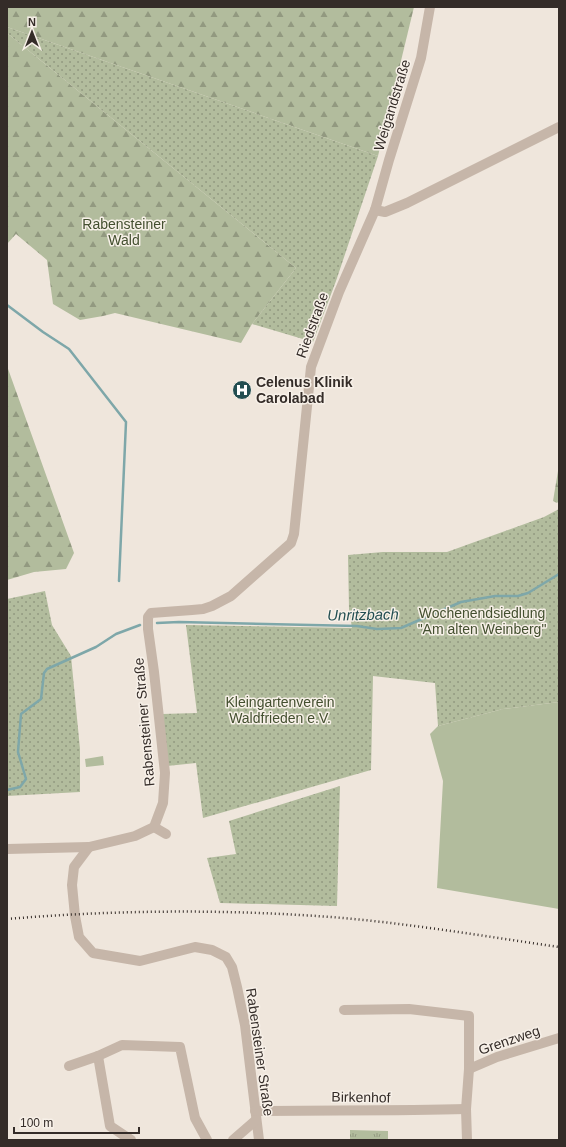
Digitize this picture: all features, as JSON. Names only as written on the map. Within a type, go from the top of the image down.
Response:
[{"type":"street","name":"Weigandstraße","points":[[375,210],[421,58],[430,7]]},
{"type":"street","points":[[375,210],[385,212],[407,203],[559,127]]},
{"type":"street","name":"Riedstraße","points":[[151,613],[197,610],[212,606],[232,596],[291,543],[294,534],[311,367],[339,292],[375,210]]},
{"type":"street","name":"Rabensteiner Straße","points":[[151,613],[148,617],[148,629],[165,773],[162,803],[154,827]]},
{"type":"street","points":[[7,849],[89,847],[135,836],[154,827],[166,834]]},
{"type":"street","name":"Rabensteiner Straße","points":[[89,847],[74,867],[72,885],[79,937],[93,953],[140,961],[195,947],[212,950],[226,957],[232,968],[245,1025],[259,1140]]},
{"type":"street","name":"Grenzweg","points":[[344,1010],[409,1009],[469,1016],[469,1069],[466,1109],[467,1140]]},
{"type":"street","name":"Grenzweg","points":[[469,1069],[497,1057],[559,1038]]},
{"type":"street","points":[[69,1066],[98,1056],[122,1045],[180,1047],[195,1118],[207,1140]]},
{"type":"street","points":[[98,1056],[110,1126],[131,1140]]},
{"type":"street","name":"Birkenhof","points":[[255,1116],[318,1110],[398,1111],[466,1109]]},
{"type":"street","points":[[234,1140],[255,1116]]},
{"type":"green space","points":[[7,7],[414,7],[378,156],[7,27]]},
{"type":"green space","points":[[7,27],[378,156],[336,281],[313,342],[252,324],[296,268],[7,33]]},
{"type":"green space","name":"Rabensteiner Wald","points":[[7,33],[296,268],[252,324],[241,343],[115,313],[80,320],[53,304],[47,260],[16,234],[7,244]]},
{"type":"green space","points":[[7,366],[74,553],[66,569],[34,572],[7,580]]},
{"type":"green space","points":[[559,465],[559,501],[557,503],[553,501]]},
{"type":"green space","points":[[559,509],[559,702],[503,709],[438,726],[435,683],[373,676],[371,770],[203,818],[196,763],[167,766],[162,714],[197,713],[186,625],[352,628],[349,609],[348,555],[383,552],[447,552],[544,517]]},
{"type":"green space","points":[[45,591],[52,625],[71,656],[80,749],[80,792],[7,796],[7,599]]},
{"type":"green space","points":[[559,702],[559,909],[437,888],[443,781],[430,734],[438,726],[503,709]]},
{"type":"green space","points":[[103,756],[104,765],[86,767],[85,759]]},
{"type":"green space","points":[[340,786],[337,906],[220,903],[207,858],[236,854],[229,821]]},
{"type":"green space","points":[[350,1130],[388,1131],[388,1140],[350,1140]]},
{"type":"waterway","points":[[7,305],[69,349],[126,422],[119,581]]},
{"type":"waterway","name":"Unritzbach","points":[[157,623],[179,622],[357,626],[377,629],[401,628],[461,602],[495,596],[518,596],[528,593],[559,574]]},
{"type":"waterway","name":"Unritzbach","points":[[7,790],[20,787],[26,779],[18,752],[21,714],[41,699],[44,673],[47,669],[96,647],[116,634],[140,625]]},
{"type":"railway","points":[[7,919],[128,912],[290,914],[388,923],[559,947]]},
{"type":"place","name":"Celenus Klinik Carolabad","points":[[242,390]]},
{"type":"park label","name":"Wochenendsiedlung \"Am alten Weinberg\"","points":[[482,622]]},
{"type":"park label","name":"Kleingartenverein Waldfrieden e.V.","points":[[280,710]]}]
